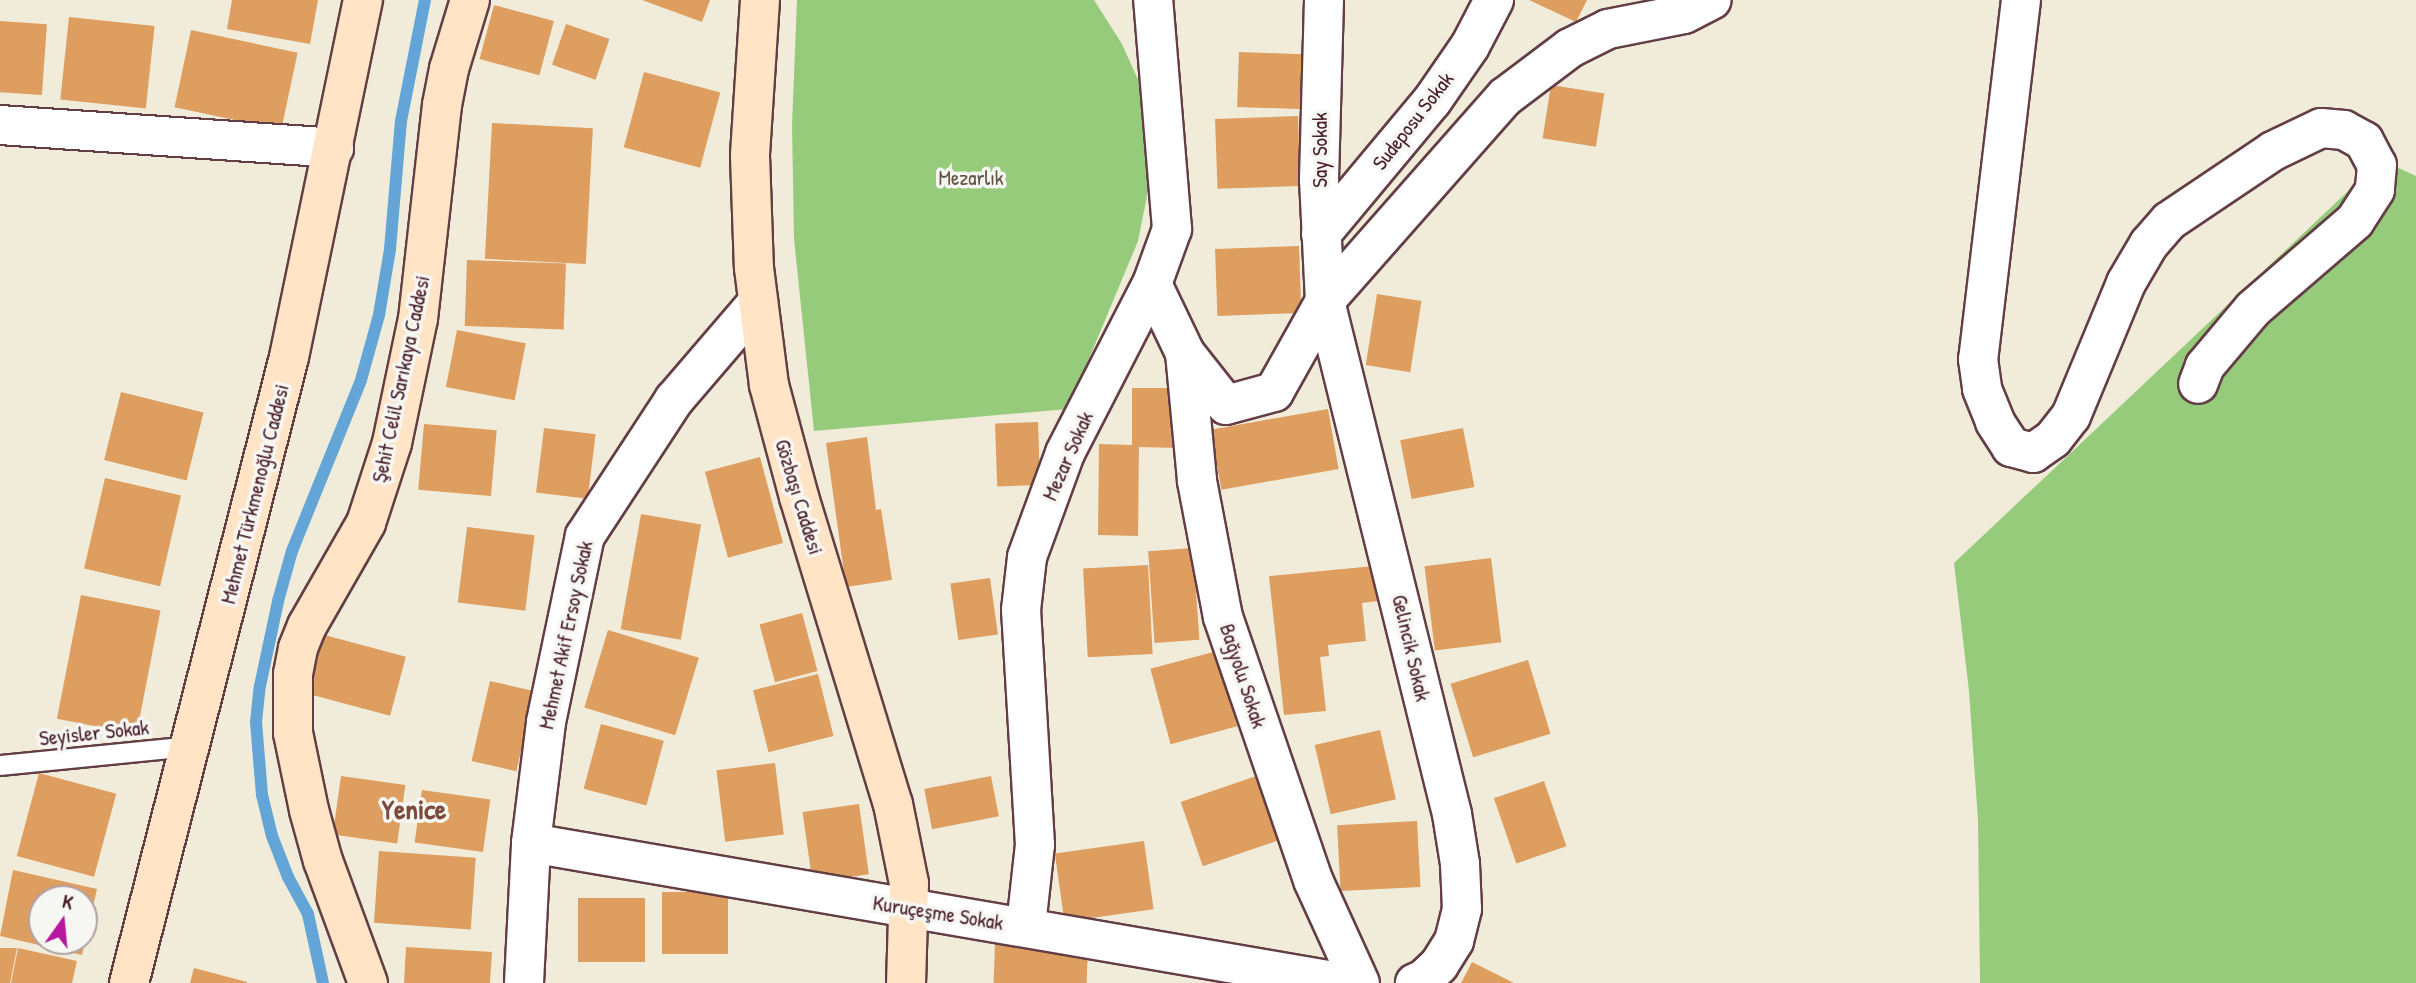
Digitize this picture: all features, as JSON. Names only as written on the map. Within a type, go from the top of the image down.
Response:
[{"type":"street","name":"Mehmet Türkmenoğlu Caddesi","points":[[129,983],[192,746],[289,358],[363,0]]},
{"type":"street","name":"Şehit Celil Sarıkaya Caddesi","points":[[368,983],[323,861],[309,810],[293,733],[293,674],[298,649],[307,626],[366,523],[392,443],[418,319],[442,105],[449,69],[470,0]]},
{"type":"street","name":"Gözbaşı Caddesi","points":[[760,0],[750,156],[758,302],[769,385],[780,434],[893,804],[909,883],[911,909],[906,983]]},
{"type":"street","name":"Mezar Sokak","points":[[1026,926],[1035,845],[1021,610],[1027,556],[1065,453],[1152,284],[1172,229],[1153,0]]},
{"type":"street","name":"Say Sokak","points":[[1324,0],[1319,178],[1325,301]]},
{"type":"street","name":"Sudeposu Sokak","points":[[1321,234],[1432,101],[1470,46],[1494,0]]},
{"type":"street","points":[[1152,284],[1185,353],[1226,405],[1274,392],[1325,301],[1505,97],[1570,48],[1608,29],[1684,14],[1712,0]]},
{"type":"street","points":[[2021,0],[1978,359],[1982,389],[1995,422],[2011,447],[2033,453],[2053,439],[2071,416],[2126,283],[2149,244],[2169,221],[2273,151],[2321,128],[2344,130],[2364,141],[2377,165],[2375,190],[2355,221],[2253,309],[2205,366],[2198,384]]},
{"type":"street","points":[[0,125],[334,148]]},
{"type":"street","name":"Gelincik Sokak","points":[[1325,301],[1451,814],[1460,864],[1462,909],[1454,941],[1439,965],[1424,979],[1415,983]]},
{"type":"street","name":"Mehmet Akif Ersoy Sokak","points":[[524,983],[531,843],[546,722],[585,536],[674,400],[758,302]]},
{"type":"street","name":"Bağyolu Sokak","points":[[1185,353],[1197,481],[1223,617],[1312,880],[1360,983]]},
{"type":"street","name":"Kuruçeşme Sokak","points":[[531,843],[911,909],[1026,926],[1345,983]]},
{"type":"lane","name":"Seyisler Sokak","points":[[0,765],[192,746]]},
{"type":"green space","name":"Mezarlık","points":[[797,0],[1094,0],[1122,44],[1139,82],[1148,149],[1148,191],[1138,241],[1068,409],[814,431],[794,239],[792,125]]},
{"type":"green space","points":[[2381,160],[2416,176],[2416,983],[1980,983],[1978,821],[1969,691],[1954,563]]},
{"type":"building","points":[[232,0],[318,0],[310,44],[227,29]]},
{"type":"building","points":[[642,0],[710,0],[702,22]]},
{"type":"building","points":[[1529,0],[1587,0],[1576,22]]},
{"type":"building","points":[[494,5],[554,21],[539,75],[480,59]]},
{"type":"building","points":[[69,17],[155,26],[146,109],[60,100]]},
{"type":"building","points":[[0,21],[47,24],[42,95],[0,92]]},
{"type":"building","points":[[566,24],[609,39],[595,80],[552,65]]},
{"type":"building","points":[[191,30],[298,53],[281,130],[175,107]]},
{"type":"building","points":[[1239,52],[1308,54],[1306,109],[1237,107]]},
{"type":"building","points":[[644,72],[720,92],[700,168],[624,147]]},
{"type":"building","points":[[1551,85],[1604,93],[1596,147],[1543,138]]},
{"type":"building","points":[[1298,116],[1300,186],[1217,189],[1215,119]]},
{"type":"building","points":[[492,123],[593,128],[586,264],[485,259]]},
{"type":"building","points":[[1299,246],[1301,313],[1217,316],[1215,249]]},
{"type":"building","points":[[467,260],[566,263],[564,329],[465,326]]},
{"type":"building","points":[[1377,294],[1421,301],[1410,372],[1366,365]]},
{"type":"building","points":[[457,330],[526,343],[515,400],[446,387]]},
{"type":"building","points":[[1132,388],[1177,388],[1177,448],[1139,447],[1138,536],[1098,535],[1099,444],[1132,445]]},
{"type":"building","points":[[121,392],[203,413],[187,480],[104,460]]},
{"type":"building","points":[[1328,409],[1339,469],[1221,490],[1211,430]]},
{"type":"building","points":[[1038,422],[1040,485],[997,486],[995,424]]},
{"type":"building","points":[[424,424],[497,430],[491,496],[418,490]]},
{"type":"building","points":[[544,428],[596,434],[588,499],[536,493]]},
{"type":"building","points":[[1463,428],[1474,487],[1412,499],[1400,440]]},
{"type":"building","points":[[867,437],[876,510],[881,509],[892,580],[846,587],[826,443]]},
{"type":"building","points":[[760,457],[783,543],[728,558],[705,472]]},
{"type":"building","points":[[105,478],[181,496],[160,586],[84,569]]},
{"type":"building","points":[[641,514],[701,525],[681,640],[621,629]]},
{"type":"building","points":[[467,527],[534,535],[525,611],[458,602]]},
{"type":"building","points":[[1193,548],[1199,640],[1155,643],[1148,551]]},
{"type":"building","points":[[1491,558],[1501,642],[1435,651],[1424,566]]},
{"type":"building","points":[[1148,565],[1153,654],[1088,657],[1083,568]]},
{"type":"building","points":[[1374,566],[1378,601],[1362,603],[1366,641],[1328,645],[1329,656],[1320,657],[1326,711],[1284,715],[1269,576]]},
{"type":"building","points":[[990,578],[998,634],[958,640],[950,584]]},
{"type":"building","points":[[81,595],[161,610],[136,734],[57,719]]},
{"type":"building","points":[[802,613],[818,671],[775,682],[759,624]]},
{"type":"building","points":[[608,630],[699,658],[675,735],[584,707]]},
{"type":"building","points":[[317,633],[406,657],[390,716],[301,692]]},
{"type":"building","points":[[1217,651],[1237,726],[1171,744],[1150,669]]},
{"type":"building","points":[[1528,660],[1551,734],[1473,757],[1451,684]]},
{"type":"building","points":[[818,674],[833,736],[768,752],[753,690]]},
{"type":"building","points":[[490,681],[535,691],[516,771],[472,761]]},
{"type":"building","points":[[601,724],[664,741],[646,806],[584,789]]},
{"type":"building","points":[[1380,730],[1396,799],[1331,814],[1315,745]]},
{"type":"building","points":[[775,763],[784,834],[725,842],[716,770]]},
{"type":"building","points":[[39,773],[116,794],[94,877],[17,856]]},
{"type":"building","points":[[1262,774],[1284,838],[1203,866],[1181,802]]},
{"type":"building","points":[[341,776],[405,785],[397,843],[333,834]]},
{"type":"building","points":[[991,776],[999,816],[932,829],[924,789]]},
{"type":"building","points":[[1544,781],[1566,846],[1516,863],[1494,798]]},
{"type":"building","points":[[422,790],[490,800],[483,852],[415,842]]},
{"type":"building","points":[[859,804],[869,874],[812,882],[803,812]]},
{"type":"building","points":[[1417,821],[1420,887],[1341,891],[1337,825]]},
{"type":"building","points":[[1144,841],[1154,909],[1064,922],[1055,854]]},
{"type":"building","points":[[379,851],[476,858],[471,930],[374,923]]},
{"type":"building","points":[[13,870],[79,885],[28,885],[28,942],[0,936]]},
{"type":"building","points":[[662,892],[728,892],[728,954],[662,954]]},
{"type":"building","points":[[578,898],[645,898],[645,962],[578,962]]},
{"type":"building","points":[[995,943],[1088,946],[1087,983],[994,983]]},
{"type":"building","points":[[406,947],[492,952],[490,983],[404,983]]},
{"type":"building","points":[[0,948],[17,948],[10,983],[0,983]]},
{"type":"building","points":[[18,948],[28,950],[28,955],[50,955],[77,961],[72,983],[11,983]]},
{"type":"building","points":[[1472,962],[1514,983],[1461,983]]},
{"type":"building","points":[[194,968],[247,982],[247,983],[190,983]]},
{"type":"waterway","points":[[323,983],[308,914],[288,877],[272,836],[262,795],[256,722],[260,686],[292,551],[361,380],[379,315],[390,249],[401,121],[425,0]]},
{"type":"district","name":"Yenice","points":[[414,809]]}]
